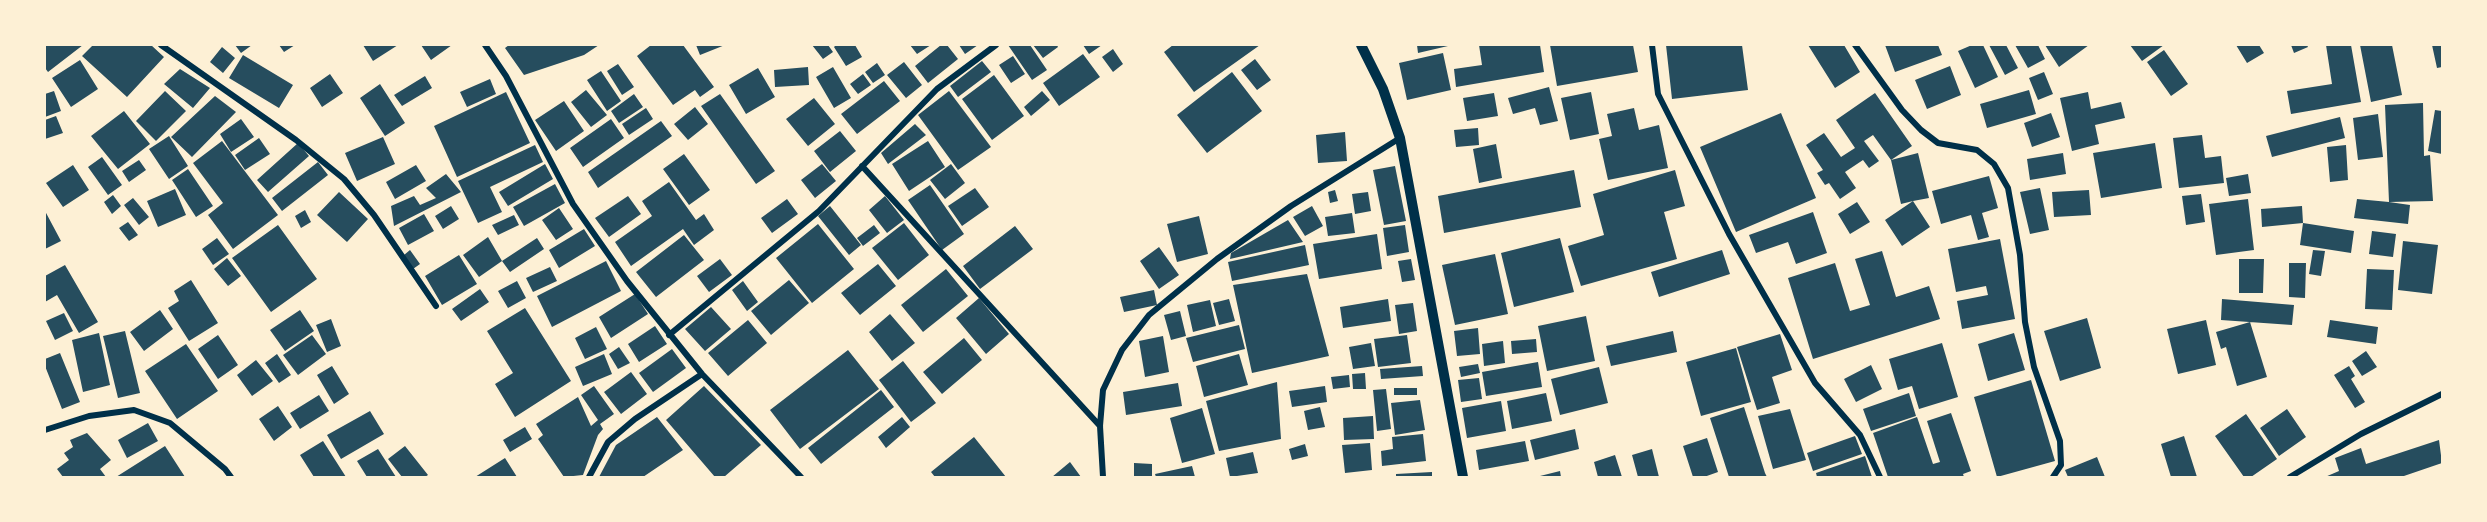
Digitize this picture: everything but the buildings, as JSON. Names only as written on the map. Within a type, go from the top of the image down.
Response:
[{"type":"street","points":[[161,45],[296,140],[344,179],[374,215],[436,306]]},
{"type":"street","points":[[485,45],[506,76],[573,204],[627,281],[702,374],[801,477]]},
{"type":"street","points":[[669,335],[819,211],[937,89],[996,45]]},
{"type":"street","points":[[1361,45],[1383,89],[1401,138],[1463,477]]},
{"type":"street","points":[[1652,45],[1658,94],[1723,224],[1815,383],[1860,435],[1880,477]]},
{"type":"street","points":[[1855,45],[1902,110],[1921,130],[1938,143],[1977,150],[1994,164],[2008,188],[2020,255],[2025,322],[2034,367],[2060,441],[2061,465],[2053,477]]},
{"type":"street","points":[[1103,477],[1100,426],[1103,390],[1122,350],[1149,315],[1217,259],[1291,206],[1401,138]]},
{"type":"street","points":[[862,166],[978,296],[1100,426]]},
{"type":"street","points":[[589,477],[608,442],[635,419],[702,374]]},
{"type":"street","points":[[2290,477],[2361,434],[2442,394]]},
{"type":"street","points":[[45,430],[89,416],[134,410],[170,423],[225,469],[231,477]]}]
